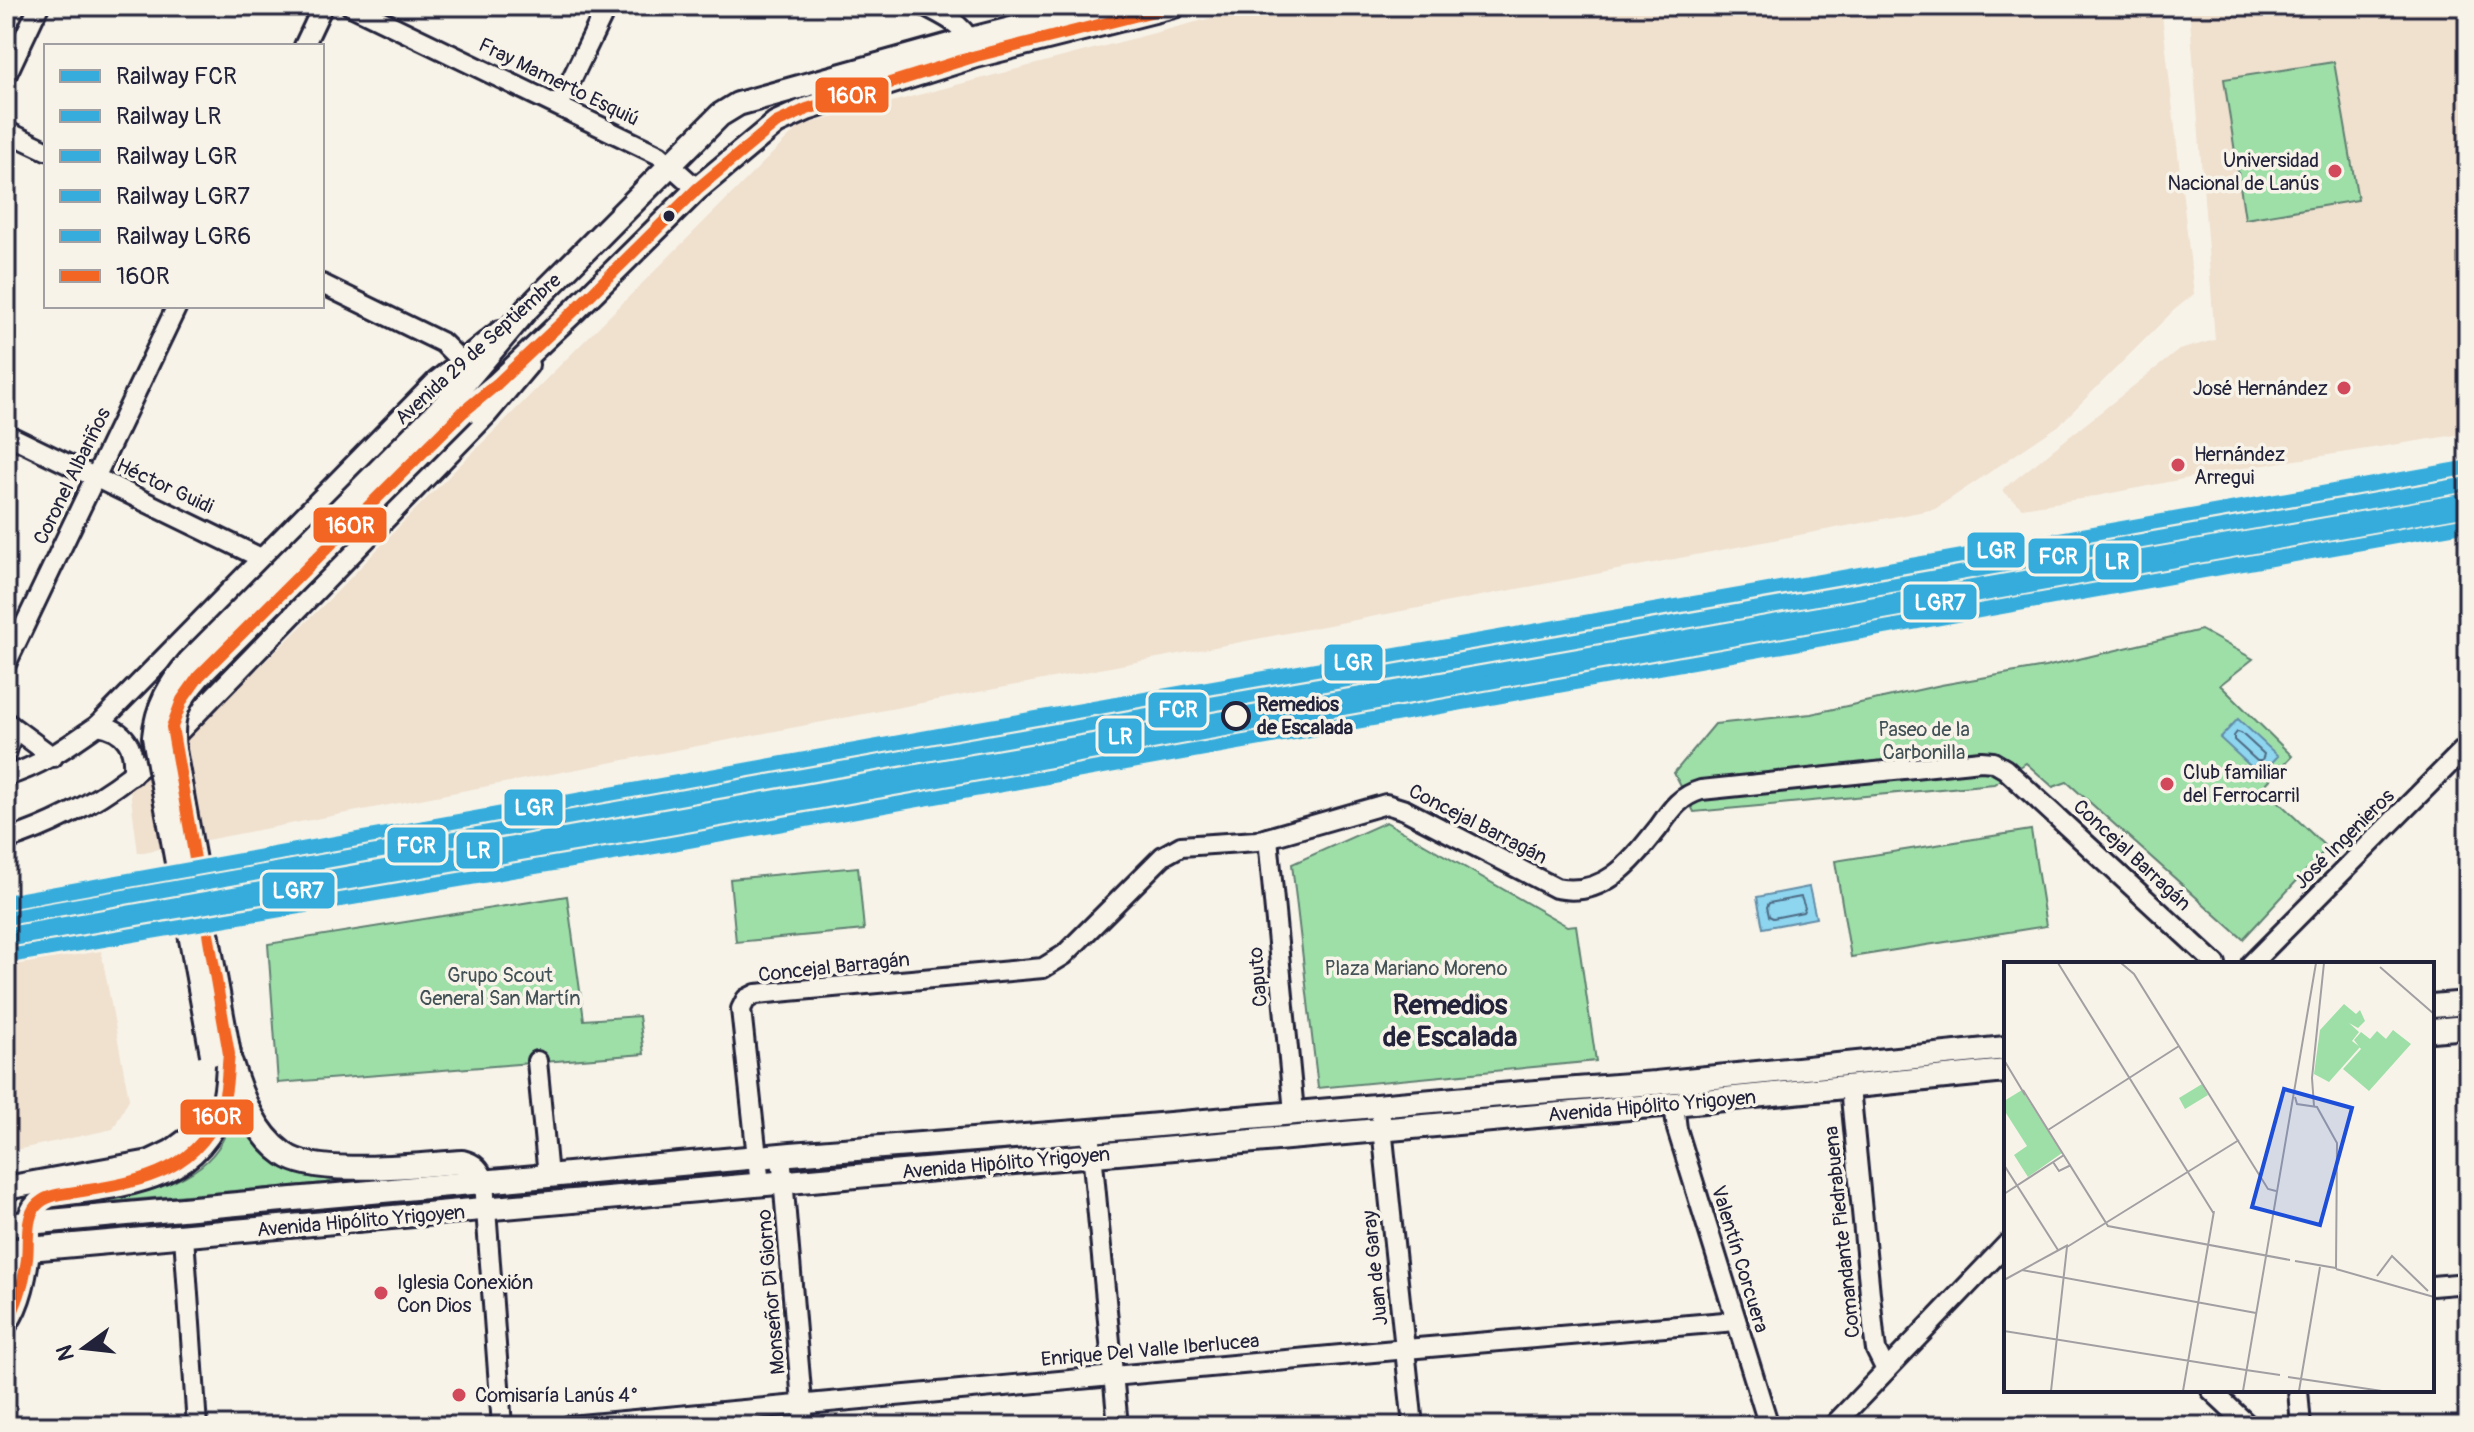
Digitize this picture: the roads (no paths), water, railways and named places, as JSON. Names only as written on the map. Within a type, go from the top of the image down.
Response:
[{"type":"main road","name":"Avenida 29 de Septiembre","points":[[576,309],[697,189],[776,123],[973,48],[1103,6]]},
{"type":"main road","name":"Avenida 29 de Septiembre","points":[[527,309],[720,115],[738,104],[973,48],[1174,6]]},
{"type":"main road","points":[[484,1182],[478,1170],[462,1162],[335,1168],[299,1163],[273,1144],[255,1120],[244,1102],[229,1054],[172,727],[184,692],[458,404],[527,309]]},
{"type":"main road","points":[[11,1316],[40,1247],[17,1224],[48,1189],[150,1162],[171,1152],[190,1138],[204,1116],[211,1094],[214,1077],[212,1054],[154,737],[156,720],[169,688],[190,661],[458,404],[497,384],[576,309]]},
{"type":"main road","points":[[2434,1006],[2468,1003]]},
{"type":"main road","points":[[2434,1030],[2468,1027]]},
{"type":"main road","name":"Avenida Hipólito Yrigoyen","points":[[17,1224],[781,1155],[1671,1082],[2004,1048]]},
{"type":"main road","points":[[6,1188],[129,1184],[173,1169],[188,1158],[215,1122],[223,1103],[229,1054]]},
{"type":"main road","name":"Avenida Hipólito Yrigoyen","points":[[6,1251],[1674,1104],[2004,1071]]},
{"type":"street","points":[[6,76],[39,6]]},
{"type":"street","points":[[305,44],[323,6]]},
{"type":"street","name":"Fray Mamerto Esquiú","points":[[351,6],[659,155],[697,189]]},
{"type":"street","points":[[559,105],[607,6]]},
{"type":"street","points":[[925,6],[959,24],[973,48]]},
{"type":"street","points":[[6,131],[44,149]]},
{"type":"street","points":[[324,285],[443,343],[461,361]]},
{"type":"street","name":"Coronel Albariños","points":[[6,664],[176,308]]},
{"type":"street","name":"Avenida 29 de Septiembre","points":[[6,776],[53,757],[98,725],[436,381],[527,309]]},
{"type":"street","name":"Avenida 29 de Septiembre","points":[[8,838],[96,799],[132,775],[180,731],[487,415],[576,309]]},
{"type":"street","name":"Héctor Guidi","points":[[6,434],[261,558]]},
{"type":"street","points":[[6,724],[10,741],[6,754]]},
{"type":"street","points":[[6,724],[53,757]]},
{"type":"street","points":[[98,725],[117,731],[130,745],[132,775]]},
{"type":"street","name":"José Ingenieros","points":[[2253,962],[2468,745]]},
{"type":"street","name":"Concejal Barragán","points":[[760,1185],[741,1009],[746,999],[756,994],[1043,968],[1064,955],[1172,850],[1181,846],[1247,843],[1386,804],[1405,810],[1556,888],[1582,891],[1611,879],[1686,794],[1701,790],[1993,762],[2005,769],[2214,962]]},
{"type":"street","name":"Caputo","points":[[1268,838],[1294,1112]]},
{"type":"street","points":[[537,1061],[548,1176]]},
{"type":"street","name":"Comandante Piedrabuena","points":[[1850,1087],[1874,1335],[1876,1350],[1886,1370]]},
{"type":"street","name":"Valentín Corcuera","points":[[1674,1104],[1677,1129],[1769,1426]]},
{"type":"street","name":"Juan de Garay","points":[[1379,1106],[1413,1426]]},
{"type":"street","points":[[1090,1131],[1118,1426]]},
{"type":"street","name":"Monseñor Di Giorno","points":[[781,1155],[804,1426]]},
{"type":"street","points":[[484,1182],[502,1426]]},
{"type":"street","points":[[184,1236],[197,1426]]},
{"type":"street","points":[[1833,1426],[2004,1247]]},
{"type":"street","points":[[2434,1286],[2468,1283]]},
{"type":"street","name":"Enrique Del Valle Iberlucea","points":[[569,1426],[1736,1321]]},
{"type":"street","points":[[2213,1392],[2242,1424]]},
{"type":"street","points":[[2298,1392],[2301,1426]]},
{"type":"water","points":[[2238,719],[2278,756],[2260,775],[2220,738]]},
{"type":"water","points":[[1809,887],[1816,918],[1763,928],[1757,897]]},
{"type":"rail line","name":"LGR","points":[[6,902],[2465,468]]},
{"type":"rail line","name":"FCR","points":[[6,918],[2468,484]]},
{"type":"rail line","name":"LR","points":[[9,934],[2468,500]]},
{"type":"rail line","name":"LGR7","points":[[6,940],[663,829],[2468,508]]},
{"type":"rail line","name":"LGR6","points":[[9,956],[666,845],[2468,524]]},
{"type":"place","name":"Universidad Nacional de Lanús","points":[[2335,171]]},
{"type":"place","name":"José Hernández","points":[[2344,388]]},
{"type":"place","name":"Hernández Arregui","points":[[2178,465]]},
{"type":"place","name":"Remedios de Escalada","points":[[1236,716]]},
{"type":"place","name":"Club familiar del Ferrocarril","points":[[2167,784]]},
{"type":"place","name":"Iglesia Conexión Con Dios","points":[[381,1293]]},
{"type":"place","name":"Comisaría Lanús 4°","points":[[459,1395]]},
{"type":"district","name":"Remedios de Escalada","points":[[1450,1021]]},
{"type":"park label","name":"Paseo de la Carbonilla","points":[[1924,740]]},
{"type":"park label","name":"Plaza Mariano Moreno","points":[[1416,968]]},
{"type":"park label","name":"Grupo Scout General San Martín","points":[[500,986]]}]
